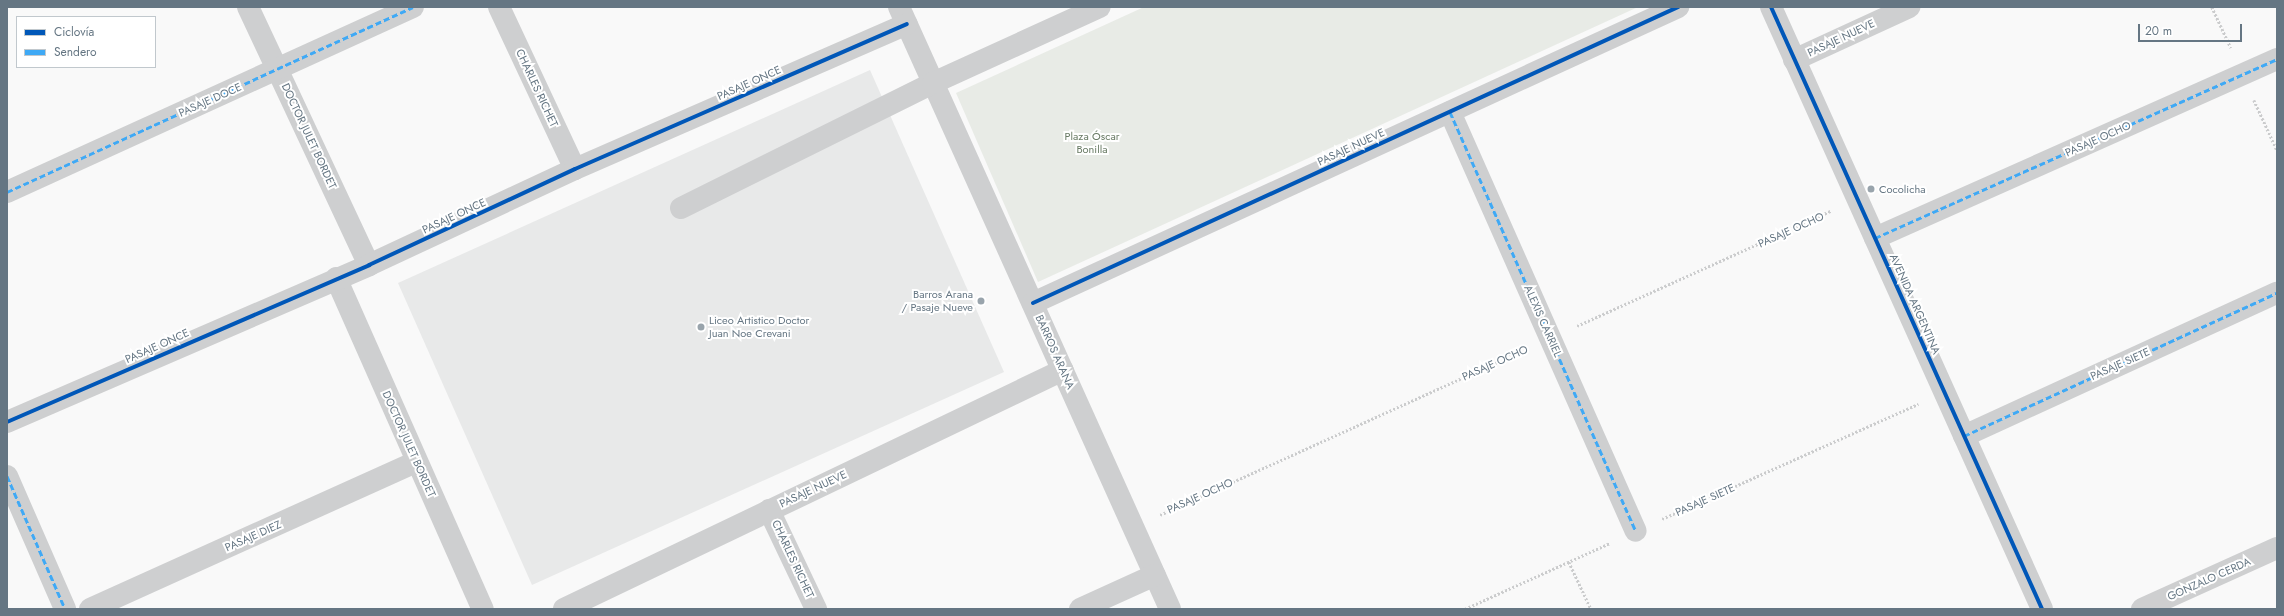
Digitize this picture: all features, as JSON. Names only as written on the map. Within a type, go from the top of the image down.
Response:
[{"type":"street","name":"DOCTOR JULET BORDET","points":[[248,7],[369,265]]},
{"type":"street","name":"PASAJE DOCE","points":[[7,192],[413,7]]},
{"type":"street","name":"CHARLES RICHET","points":[[499,7],[575,169]]},
{"type":"street","points":[[681,208],[933,83],[1100,7]]},
{"type":"street","name":"PASAJE NUEVE","points":[[1033,303],[1678,7]]},
{"type":"street","name":"AVENIDA ARGENTINA","points":[[1771,7],[2042,609]]},
{"type":"street","name":"PASAJE NUEVE","points":[[1794,60],[1909,7]]},
{"type":"street","name":"PASAJE ONCE","points":[[7,422],[336,278],[369,265],[903,16]]},
{"type":"street","name":"BARROS ARANA","points":[[903,16],[1170,609]]},
{"type":"street","name":"PASAJE OCHO","points":[[1875,238],[2277,59]]},
{"type":"street","name":"ALEXIS CARRIEL","points":[[1450,112],[1636,531]]},
{"type":"street","name":"DOCTOR JULET BORDET","points":[[336,278],[416,462],[483,609]]},
{"type":"street","name":"PASAJE SIETE","points":[[1964,436],[2277,293]]},
{"type":"street","name":"PASAJE NUEVE","points":[[564,609],[1063,370]]},
{"type":"street","name":"PASAJE DIEZ","points":[[90,609],[416,462]]},
{"type":"street","points":[[7,476],[64,609]]},
{"type":"street","name":"CHARLES RICHET","points":[[769,510],[816,609]]},
{"type":"street","name":"GONZALO CERDA","points":[[2142,609],[2277,548]]},
{"type":"street","points":[[1080,609],[1155,575]]},
{"type":"path","points":[[1569,562],[1591,609]]},
{"type":"shaded area","name":"Liceo Artistico Doctor Juan Noe Crevani","points":[[870,70],[1004,372],[532,585],[398,283]]},
{"type":"green space","name":"Plaza Óscar Bonilla","points":[[1144,7],[1638,7],[1038,282],[956,93]]},
{"type":"marked path","points":[[7,192],[413,7]]},
{"type":"marked path","points":[[1875,238],[2277,59]]},
{"type":"marked path","points":[[1450,112],[1636,531]]},
{"type":"marked path","points":[[1964,436],[2277,293]]},
{"type":"marked path","points":[[7,476],[65,609]]},
{"type":"cycle path","points":[[1033,303],[1678,7]]},
{"type":"cycle path","points":[[1771,7],[2042,609]]},
{"type":"cycle path","points":[[7,422],[369,265],[575,169],[907,24]]},
{"type":"place","name":"Cocolicha","points":[[1871,189]]},
{"type":"place","name":"Barros Arana / Pasaje Nueve","points":[[981,301]]},
{"type":"place","name":"Liceo Artistico Doctor Juan Noe Crevani","points":[[701,327]]}]
